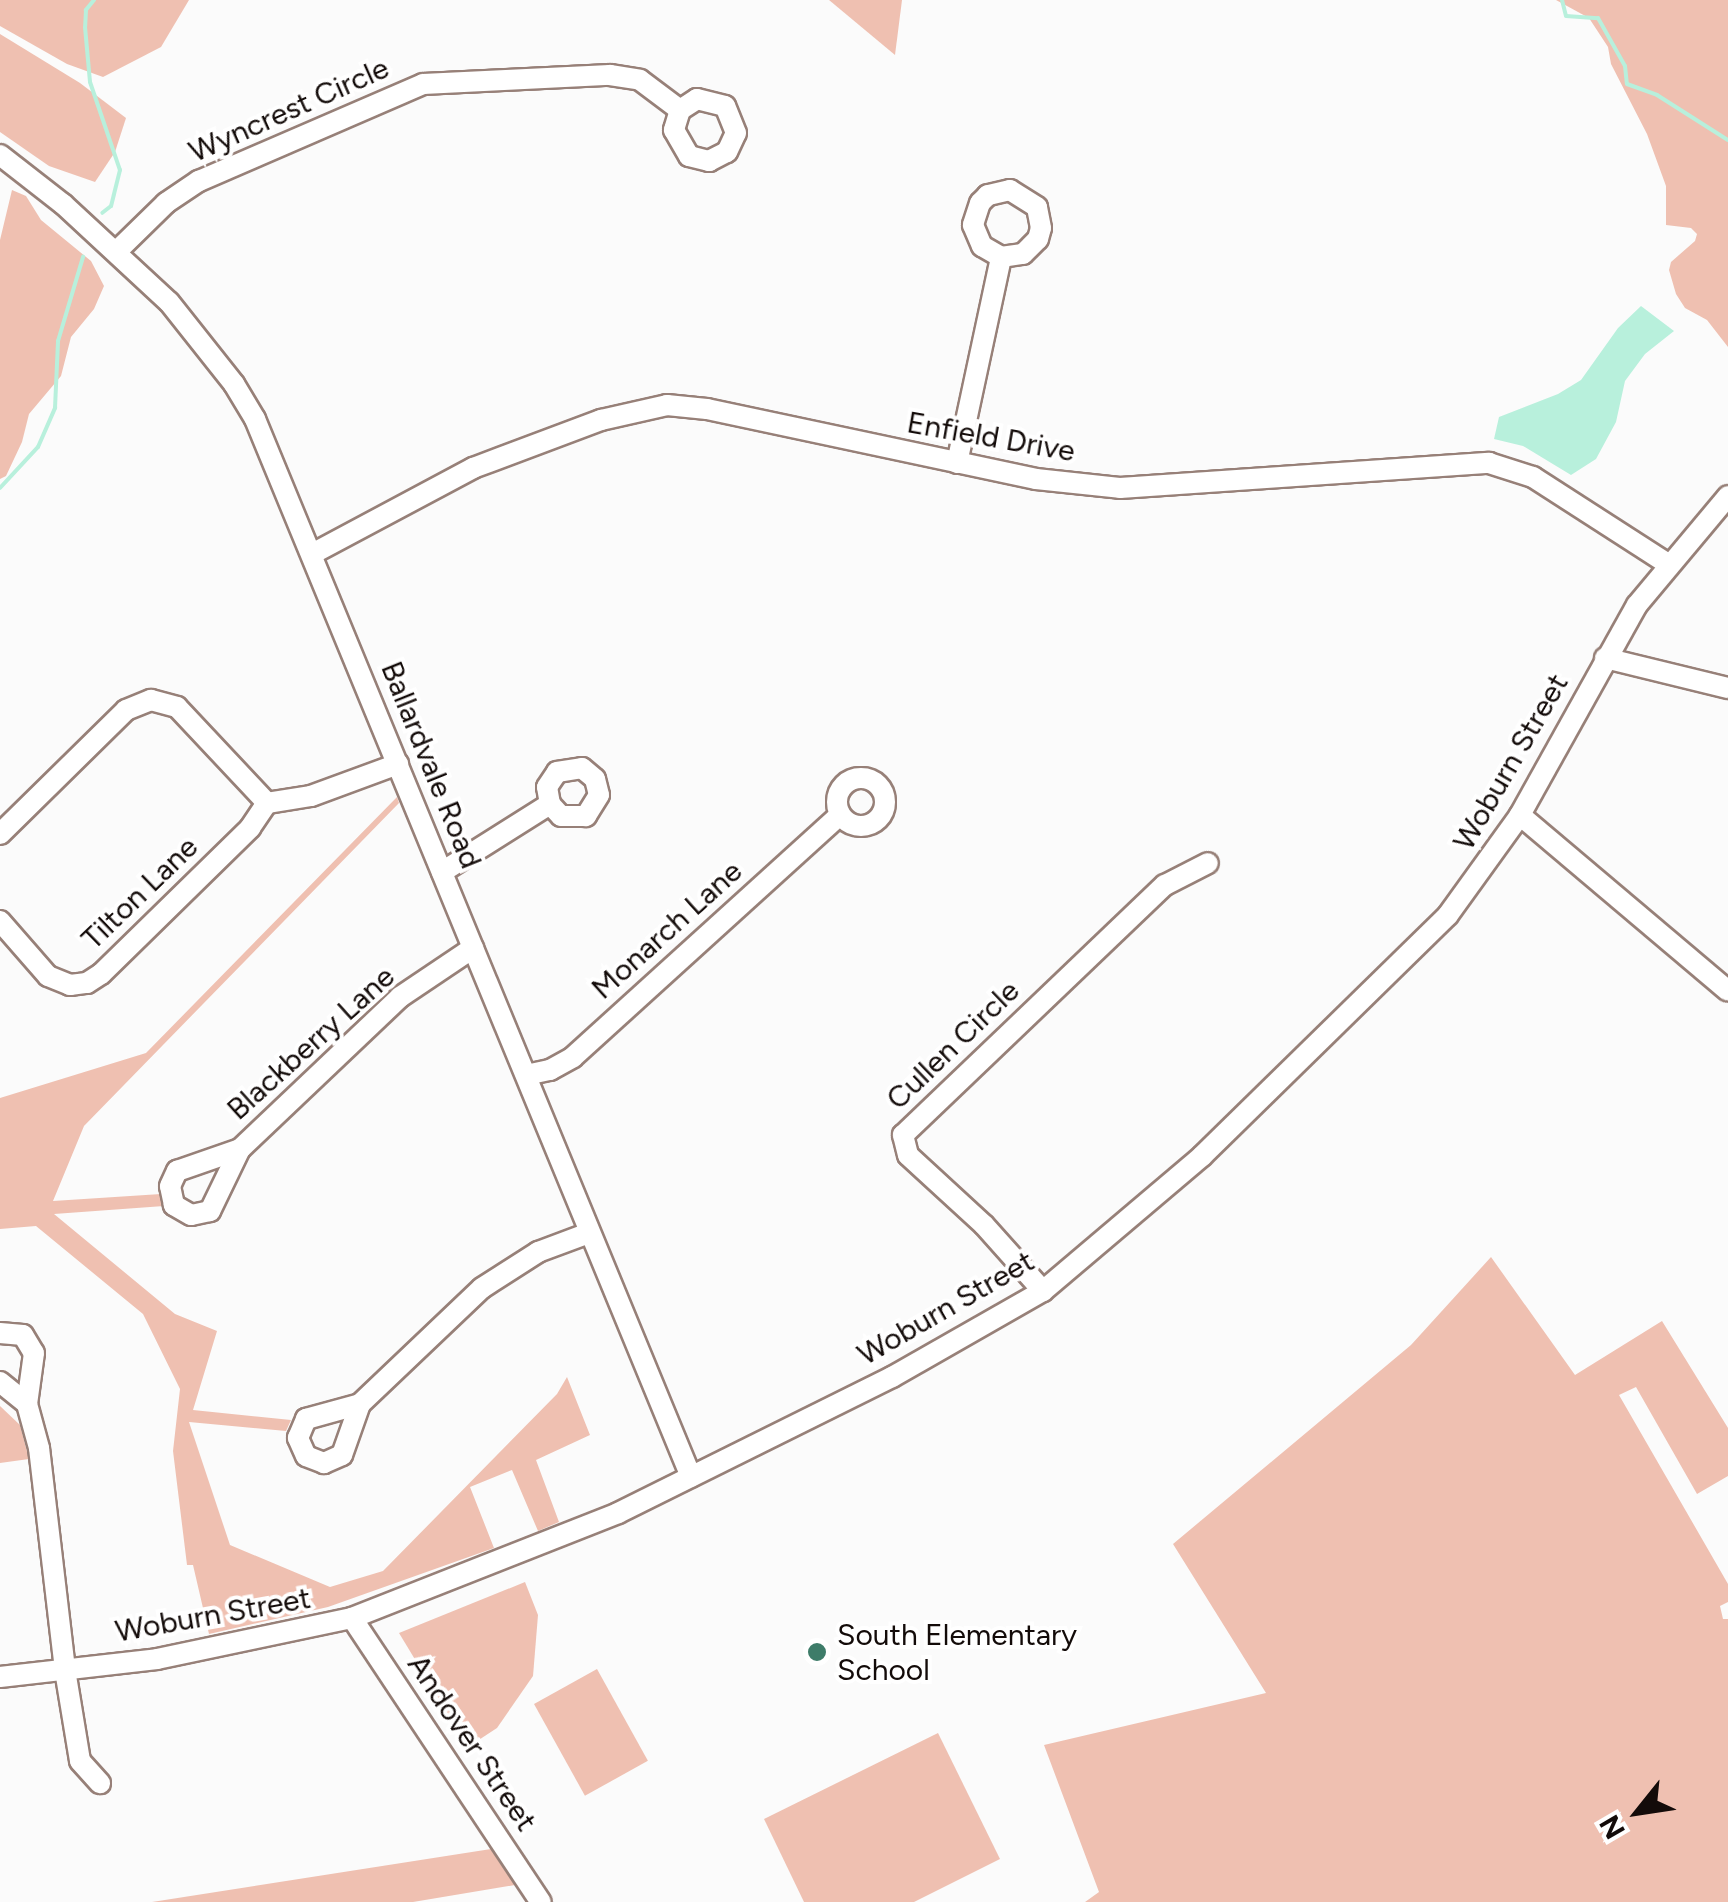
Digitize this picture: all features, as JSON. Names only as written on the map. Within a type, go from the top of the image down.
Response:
[{"type":"street","name":"Wyncrest Circle","points":[[116,252],[166,203],[199,182],[405,89],[461,80],[610,75],[640,80],[680,110]]},
{"type":"street","name":"Ballardvale Road","points":[[0,155],[170,302],[234,384],[255,419],[691,1477]]},
{"type":"street","points":[[957,463],[1001,257]]},
{"type":"street","name":"Enfield Drive","points":[[312,554],[473,468],[601,420],[651,407],[707,409],[1072,484],[1141,488],[1489,463],[1533,477],[1668,564]]},
{"type":"street","name":"Woburn Street","points":[[0,1677],[156,1660],[352,1618],[548,1544],[691,1477],[955,1344],[1042,1291],[1202,1156],[1406,957],[1469,889],[1520,815],[1605,658],[1668,564],[1728,496]]},
{"type":"street","points":[[1605,658],[1728,688]]},
{"type":"street","points":[[0,834],[126,710],[151,700],[177,707],[268,803],[312,796],[398,764]]},
{"type":"street","name":"Tilton Lane","points":[[0,921],[48,976],[70,985],[86,983],[101,974],[250,828],[268,803]]},
{"type":"street","points":[[442,872],[550,804]]},
{"type":"street","name":"Monarch Lane","points":[[526,1076],[550,1070],[573,1057],[840,814]]},
{"type":"street","points":[[1520,815],[1728,991]]},
{"type":"street","name":"Cullen Circle","points":[[1042,1291],[984,1225],[908,1155],[902,1145],[903,1135],[1165,885],[1208,863]]},
{"type":"street","name":"Blackberry Lane","points":[[240,1149],[400,997],[474,948]]},
{"type":"street","points":[[360,1404],[482,1288],[538,1252],[589,1233]]},
{"type":"street","points":[[0,1333],[18,1333],[33,1348],[27,1404],[38,1448],[66,1670],[80,1760],[100,1783]]},
{"type":"street","points":[[0,1382],[27,1404]]},
{"type":"street","name":"Andover Street","points":[[352,1618],[541,1902]]},
{"type":"shaded area","points":[[0,0],[189,0],[161,47],[103,77],[67,64],[0,26]]},
{"type":"shaded area","points":[[829,0],[902,0],[895,55]]},
{"type":"shaded area","points":[[1556,0],[1728,0],[1728,347],[1707,320],[1685,308],[1676,294],[1669,270],[1671,262],[1695,241],[1697,234],[1691,228],[1666,225],[1666,186],[1647,134],[1611,64],[1608,47],[1589,18]]},
{"type":"shaded area","points":[[0,34],[80,83],[126,118],[115,152],[95,182],[49,166],[0,132]]},
{"type":"shaded area","points":[[12,190],[26,196],[41,220],[91,261],[104,286],[94,309],[71,337],[61,376],[29,414],[22,442],[6,476],[0,479],[0,240]]},
{"type":"shaded area","points":[[1641,306],[1674,331],[1645,354],[1625,381],[1616,422],[1596,459],[1571,475],[1523,446],[1494,439],[1499,417],[1558,394],[1581,380],[1618,328]]},
{"type":"shaded area","points":[[397,797],[399,803],[84,1126],[53,1201],[161,1194],[164,1206],[54,1214],[175,1314],[217,1331],[193,1410],[291,1420],[286,1431],[189,1422],[230,1545],[330,1587],[383,1571],[557,1394],[567,1377],[590,1435],[536,1460],[559,1522],[538,1531],[512,1470],[470,1487],[494,1548],[328,1607],[209,1634],[193,1565],[187,1565],[173,1451],[180,1389],[143,1314],[36,1226],[0,1229],[0,1098],[146,1053]]},
{"type":"shaded area","points":[[1491,1257],[1575,1375],[1662,1321],[1728,1428],[1728,1476],[1697,1494],[1636,1387],[1619,1395],[1728,1584],[1728,1602],[1720,1606],[1723,1619],[1728,1619],[1728,1902],[1085,1902],[1099,1892],[1044,1745],[1266,1693],[1173,1544],[1411,1345]]},
{"type":"shaded area","points":[[0,1406],[20,1425],[29,1459],[0,1463]]},
{"type":"shaded area","points":[[525,1582],[538,1615],[533,1676],[497,1728],[468,1747],[399,1633]]},
{"type":"shaded area","points":[[597,1669],[648,1761],[585,1796],[534,1704]]},
{"type":"shaded area","points":[[938,1733],[1000,1859],[914,1902],[804,1902],[764,1819]]},
{"type":"shaded area","points":[[491,1849],[515,1885],[413,1902],[152,1902]]},
{"type":"waterway","points":[[94,0],[86,10],[85,27],[90,82],[120,170],[111,206],[102,213]]},
{"type":"waterway","points":[[1562,0],[1566,16],[1598,18],[1625,66],[1627,84],[1657,95],[1728,140]]},
{"type":"waterway","points":[[0,488],[38,447],[55,408],[58,341],[83,257]]},
{"type":"place","name":"South Elementary School","points":[[817,1652]]}]
